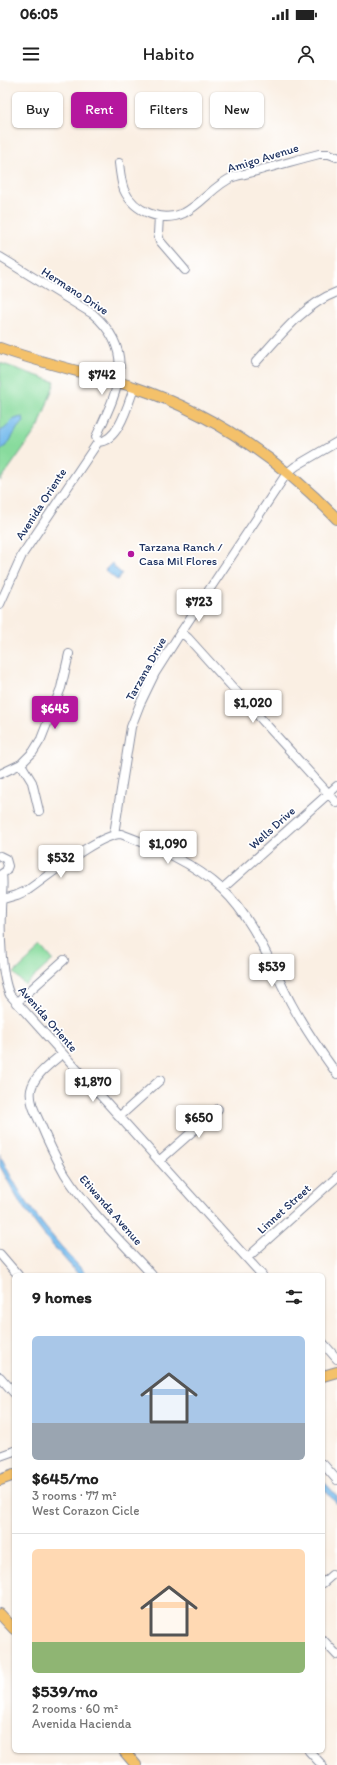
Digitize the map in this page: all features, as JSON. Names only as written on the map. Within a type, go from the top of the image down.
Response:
[{"type":"main road","points":[[0,348],[134,388],[181,406],[215,423],[253,447],[287,473],[337,519]]},
{"type":"main road","points":[[325,1375],[337,1372]]},
{"type":"main road","points":[[0,1480],[12,1476]]},
{"type":"main road","points":[[0,1614],[12,1627]]},
{"type":"main road","points":[[126,1753],[136,1765]]},
{"type":"street","name":"Amigo Avenue","points":[[119,163],[124,189],[128,198],[146,213],[159,216],[170,216],[183,213],[219,185],[234,177],[319,154],[329,154],[337,157]]},
{"type":"street","points":[[159,216],[158,234],[160,241],[185,270]]},
{"type":"street","name":"Hermano Drive","points":[[0,256],[93,314],[105,324],[112,334],[118,348],[120,368],[118,383]]},
{"type":"street","points":[[256,362],[302,314],[326,297],[337,292]]},
{"type":"street","name":"Avenida Oriente","points":[[98,442],[96,437],[118,383]]},
{"type":"street","name":"Avenida Oriente","points":[[0,604],[22,554],[98,442],[102,442],[116,432],[134,388]]},
{"type":"street","name":"Tarzana Drive","points":[[114,834],[131,727],[155,673],[287,473],[296,466],[337,442]]},
{"type":"street","points":[[181,632],[337,803]]},
{"type":"street","points":[[0,774],[21,764],[33,752],[41,739],[61,688],[69,654]]},
{"type":"street","points":[[21,764],[32,782],[39,810]]},
{"type":"street","name":"Wells Drive","points":[[222,889],[337,786]]},
{"type":"street","points":[[1,900],[28,890],[93,844],[114,834],[121,834],[190,865],[222,889],[250,924],[292,1007],[337,1074]]},
{"type":"street","name":"Avenida Oriente","points":[[0,856],[6,859],[8,864],[8,869],[1,874],[4,888],[1,900],[1,912],[4,979],[10,995],[260,1273]]},
{"type":"street","points":[[16,1003],[64,960]]},
{"type":"street","name":"Etiwanda Avenue","points":[[62,1054],[38,1075],[34,1082],[31,1092],[33,1108],[47,1141],[66,1174],[82,1197],[150,1273]]},
{"type":"street","points":[[119,1117],[160,1080]]},
{"type":"street","points":[[159,1162],[218,1109]]},
{"type":"street","points":[[196,1117],[202,1123]]},
{"type":"street","name":"Linnet Street","points":[[247,1258],[337,1177]]},
{"type":"street","points":[[0,1254],[16,1273]]},
{"type":"street","points":[[325,1345],[337,1359]]},
{"type":"street","points":[[0,1377],[12,1391]]},
{"type":"street","points":[[0,1456],[12,1452]]},
{"type":"street","points":[[325,1466],[337,1480]]},
{"type":"street","points":[[325,1581],[332,1575]]},
{"type":"street","points":[[325,1642],[337,1655]]},
{"type":"street","points":[[311,1753],[322,1765]]},
{"type":"green space","points":[[0,363],[55,382],[39,426],[0,481]]},
{"type":"green space","points":[[42,947],[53,960],[25,985],[14,973]]},
{"type":"water","points":[[23,417],[24,422],[18,427],[8,444],[0,450],[0,431],[14,419]]},
{"type":"water","points":[[112,563],[114,565],[113,566],[122,574],[117,580],[105,570]]},
{"type":"water","points":[[0,1154],[18,1188],[38,1218],[85,1273],[77,1273],[48,1240],[20,1203],[0,1166]]},
{"type":"water","points":[[325,1483],[337,1496],[337,1504],[325,1490]]},
{"type":"place","name":"Tarzana Ranch / Casa Mil Flores","points":[[131,554]]}]
